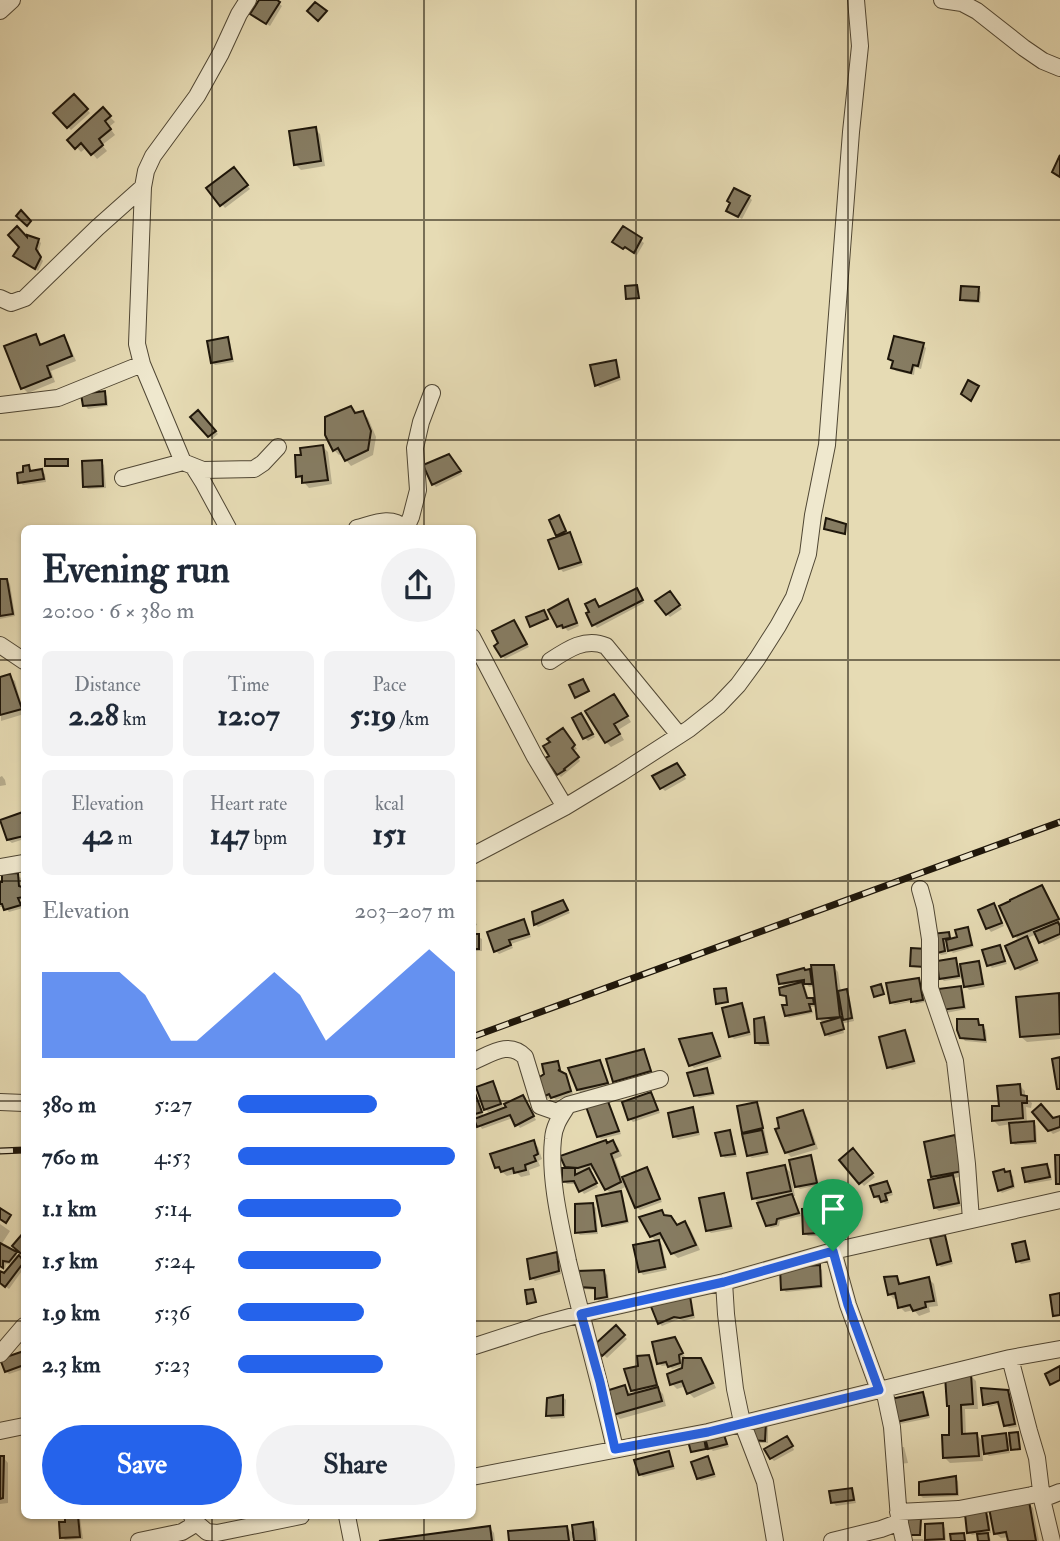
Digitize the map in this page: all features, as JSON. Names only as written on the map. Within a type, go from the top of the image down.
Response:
[{"type":"street","points":[[0,11],[12,0]]},
{"type":"street","points":[[226,525],[204,482],[188,464],[142,364],[137,344],[143,187],[153,156],[197,96],[248,0]]},
{"type":"street","points":[[476,854],[565,807],[679,735],[718,706],[757,659],[794,597],[808,554],[827,445],[860,46],[856,0]]},
{"type":"street","points":[[942,0],[962,3],[977,11],[1024,48],[1043,61],[1060,68]]},
{"type":"street","points":[[0,298],[11,303],[25,298],[143,187]]},
{"type":"street","points":[[0,405],[58,398],[142,364]]},
{"type":"street","points":[[407,525],[418,489],[415,447],[432,393]]},
{"type":"street","points":[[123,478],[188,464],[204,470],[254,469],[278,447]]},
{"type":"street","points":[[369,525],[385,521],[402,525]]},
{"type":"street","points":[[550,661],[587,643],[597,642],[606,646],[679,735]]},
{"type":"street","points":[[0,645],[21,659]]},
{"type":"street","points":[[476,645],[535,757],[565,807]]},
{"type":"street","points":[[0,867],[21,864]]},
{"type":"street","points":[[920,889],[930,939],[930,988],[955,1061],[971,1220]]},
{"type":"street","points":[[476,1060],[504,1049],[512,1048],[521,1052],[540,1105],[557,1112],[568,1105],[660,1079]]},
{"type":"street","points":[[0,1102],[21,1103]]},
{"type":"street","points":[[568,1105],[556,1124],[553,1138],[552,1161],[558,1209],[615,1449]]},
{"type":"street","points":[[476,1346],[581,1314],[724,1282],[833,1251],[1060,1200]]},
{"type":"street","points":[[833,1251],[845,1298],[882,1390],[892,1427],[899,1517],[904,1541]]},
{"type":"street","points":[[724,1282],[732,1366],[742,1422],[765,1482],[775,1541]]},
{"type":"street","points":[[0,1354],[21,1330]]},
{"type":"street","points":[[476,1476],[708,1432],[1010,1358],[1060,1349]]},
{"type":"street","points":[[1010,1358],[1037,1458],[1052,1541]]},
{"type":"street","points":[[0,1431],[21,1427]]},
{"type":"street","points":[[832,1541],[881,1529],[899,1517],[959,1510],[1060,1492]]},
{"type":"street","points":[[139,1541],[182,1532],[189,1529],[193,1519]]},
{"type":"street","points":[[194,1519],[207,1536],[286,1519]]},
{"type":"street","points":[[348,1519],[352,1541]]},
{"type":"building","points":[[259,0],[280,2],[266,24],[250,14]]},
{"type":"building","points":[[315,2],[327,11],[318,21],[307,11]]},
{"type":"building","points":[[74,94],[88,109],[67,128],[53,113]]},
{"type":"building","points":[[103,107],[111,116],[105,121],[111,129],[99,139],[103,145],[91,155],[81,143],[75,149],[67,140]]},
{"type":"building","points":[[316,127],[321,161],[294,165],[289,131]]},
{"type":"building","points":[[1060,155],[1060,177],[1052,172]]},
{"type":"building","points":[[234,167],[248,185],[220,206],[206,188]]},
{"type":"building","points":[[734,188],[750,196],[738,217],[726,211],[730,203],[727,201]]},
{"type":"building","points":[[21,210],[31,221],[27,226],[16,216]]},
{"type":"building","points":[[17,226],[27,237],[39,239],[36,249],[41,257],[35,269],[13,256],[19,247],[8,235]]},
{"type":"building","points":[[623,226],[642,238],[634,253],[612,242]]},
{"type":"building","points":[[637,285],[639,298],[626,299],[625,286]]},
{"type":"building","points":[[961,286],[979,287],[978,301],[960,300]]},
{"type":"building","points":[[36,334],[40,345],[64,335],[72,356],[47,366],[51,377],[21,389],[4,346]]},
{"type":"building","points":[[894,336],[924,343],[918,366],[913,365],[911,373],[891,368],[893,361],[888,359]]},
{"type":"building","points":[[228,337],[232,359],[211,363],[207,341]]},
{"type":"building","points":[[616,360],[619,377],[595,386],[590,365]]},
{"type":"building","points":[[968,380],[979,386],[971,401],[961,394]]},
{"type":"building","points":[[105,391],[106,404],[83,406],[81,394]]},
{"type":"building","points":[[351,406],[355,413],[363,411],[371,431],[368,450],[345,461],[338,448],[333,451],[325,435],[325,417]]},
{"type":"building","points":[[198,410],[216,431],[208,437],[190,417]]},
{"type":"building","points":[[323,445],[328,480],[302,483],[302,476],[296,477],[295,455],[301,455],[300,448]]},
{"type":"building","points":[[449,454],[461,471],[432,485],[423,465]]},
{"type":"building","points":[[45,459],[68,459],[68,466],[45,466]]},
{"type":"building","points":[[102,460],[103,486],[83,487],[82,461]]},
{"type":"building","points":[[29,465],[30,471],[42,469],[44,479],[18,483],[17,473],[23,472],[23,466]]},
{"type":"building","points":[[559,515],[566,531],[556,536],[549,520]]},
{"type":"building","points":[[826,518],[846,524],[845,534],[824,529]]},
{"type":"building","points":[[570,532],[581,562],[559,569],[548,540]]},
{"type":"building","points":[[0,579],[7,579],[13,614],[0,616]]},
{"type":"building","points":[[637,588],[643,600],[592,626],[585,604],[595,599],[599,607]]},
{"type":"building","points":[[670,591],[680,605],[666,615],[655,601]]},
{"type":"building","points":[[568,599],[577,623],[563,628],[562,625],[557,627],[548,610]]},
{"type":"building","points":[[544,610],[548,619],[530,627],[526,617]]},
{"type":"building","points":[[514,620],[527,644],[501,657],[494,646],[498,643],[492,631]]},
{"type":"building","points":[[10,674],[21,709],[0,715],[0,677]]},
{"type":"building","points":[[583,679],[589,691],[575,698],[569,685]]},
{"type":"building","points":[[614,694],[628,716],[614,724],[620,734],[605,743],[585,711]]},
{"type":"building","points":[[581,713],[593,734],[583,739],[572,718]]},
{"type":"building","points":[[563,728],[575,745],[572,748],[579,757],[557,775],[545,758],[549,756],[543,746],[550,742],[547,739]]},
{"type":"building","points":[[677,763],[685,775],[660,789],[652,776]]},
{"type":"building","points":[[21,813],[21,837],[7,840],[0,820]]},
{"type":"building","points":[[18,873],[21,898],[18,898],[21,905],[4,910],[0,904],[2,874]]},
{"type":"building","points":[[1042,885],[1059,919],[1013,937],[999,906]]},
{"type":"building","points":[[563,900],[568,910],[534,925],[532,912]]},
{"type":"building","points":[[994,903],[1002,923],[986,929],[978,910]]},
{"type":"building","points":[[524,919],[529,934],[509,940],[511,945],[494,952],[487,932]]},
{"type":"building","points":[[1058,922],[1060,934],[1039,943],[1034,932]]},
{"type":"building","points":[[968,927],[972,945],[948,951],[946,940],[957,937],[955,930]]},
{"type":"building","points":[[949,932],[950,938],[943,939],[945,951],[937,953],[931,934]]},
{"type":"building","points":[[476,934],[479,934],[479,949],[476,949]]},
{"type":"building","points":[[1027,936],[1037,960],[1015,969],[1005,946]]},
{"type":"building","points":[[1000,945],[1005,961],[987,966],[982,950]]},
{"type":"building","points":[[911,948],[927,949],[925,967],[910,966]]},
{"type":"building","points":[[956,958],[959,976],[939,979],[937,961]]},
{"type":"building","points":[[979,961],[983,984],[964,987],[960,964]]},
{"type":"building","points":[[811,965],[834,965],[840,1017],[817,1019]]},
{"type":"building","points":[[810,969],[812,984],[804,984],[804,980],[779,984],[777,975]]},
{"type":"building","points":[[919,978],[923,1000],[890,1003],[886,983]]},
{"type":"building","points":[[802,982],[807,998],[813,998],[814,1004],[809,1004],[811,1011],[785,1016],[782,1005],[787,1005],[786,996],[780,995],[779,988]]},
{"type":"building","points":[[881,984],[884,994],[874,997],[871,987]]},
{"type":"building","points":[[961,986],[964,1007],[941,1010],[938,989]]},
{"type":"building","points":[[726,988],[728,1002],[716,1004],[714,989]]},
{"type":"building","points":[[847,989],[852,1018],[843,1020],[838,991]]},
{"type":"building","points":[[1059,993],[1060,1034],[1020,1037],[1016,997]]},
{"type":"building","points":[[742,1003],[749,1032],[729,1037],[722,1008]]},
{"type":"building","points":[[764,1017],[768,1043],[755,1043],[754,1019]]},
{"type":"building","points":[[841,1017],[844,1029],[825,1035],[821,1023]]},
{"type":"building","points":[[957,1019],[978,1019],[979,1025],[983,1025],[985,1040],[960,1038]]},
{"type":"building","points":[[905,1030],[914,1061],[887,1068],[879,1037]]},
{"type":"building","points":[[712,1033],[720,1056],[689,1066],[679,1039]]},
{"type":"building","points":[[644,1049],[651,1071],[613,1082],[606,1059]]},
{"type":"building","points":[[1060,1057],[1060,1089],[1057,1089],[1052,1059]]},
{"type":"building","points":[[600,1060],[608,1083],[577,1090],[568,1068]]},
{"type":"building","points":[[558,1061],[558,1070],[566,1074],[571,1091],[551,1098],[549,1094],[543,1097],[535,1080],[544,1074],[542,1064]]},
{"type":"building","points":[[707,1068],[713,1093],[694,1096],[687,1073]]},
{"type":"building","points":[[493,1081],[501,1104],[484,1110],[476,1087]]},
{"type":"building","points":[[1020,1084],[1021,1095],[1027,1096],[1027,1103],[1022,1103],[1023,1118],[992,1121],[992,1106],[999,1106],[997,1086]]},
{"type":"building","points":[[651,1092],[658,1110],[628,1120],[622,1102]]},
{"type":"building","points":[[523,1095],[534,1116],[515,1126],[510,1115],[477,1127],[476,1118],[506,1107],[504,1104]]},
{"type":"building","points":[[476,1096],[482,1112],[476,1114]]},
{"type":"building","points":[[606,1096],[619,1131],[597,1137],[584,1101]]},
{"type":"building","points":[[757,1102],[763,1128],[742,1133],[737,1106]]},
{"type":"building","points":[[1041,1104],[1053,1118],[1060,1116],[1060,1127],[1048,1131],[1032,1112]]},
{"type":"building","points":[[693,1107],[698,1132],[673,1137],[668,1113]]},
{"type":"building","points":[[803,1110],[814,1144],[785,1153],[775,1129],[779,1128],[777,1118]]},
{"type":"building","points":[[1034,1121],[1035,1141],[1011,1143],[1009,1123]]},
{"type":"building","points":[[730,1130],[735,1154],[721,1156],[715,1133]]},
{"type":"building","points":[[762,1130],[767,1152],[747,1156],[742,1134]]},
{"type":"building","points":[[955,1135],[963,1171],[931,1177],[924,1142]]},
{"type":"building","points":[[534,1140],[538,1154],[534,1156],[536,1161],[525,1165],[526,1170],[514,1173],[513,1168],[501,1172],[499,1167],[495,1168],[490,1154]]},
{"type":"building","points":[[606,1140],[607,1143],[613,1140],[618,1151],[611,1154],[621,1182],[605,1190],[591,1164],[578,1168],[565,1167],[560,1156]]},
{"type":"building","points":[[853,1148],[873,1173],[859,1184],[839,1160]]},
{"type":"building","points":[[811,1155],[817,1183],[795,1187],[789,1160]]},
{"type":"building","points":[[1055,1155],[1060,1155],[1060,1184],[1056,1184]]},
{"type":"building","points":[[1047,1164],[1050,1177],[1025,1182],[1022,1168]]},
{"type":"building","points":[[785,1165],[791,1191],[752,1199],[747,1173]]},
{"type":"building","points":[[647,1167],[660,1199],[635,1208],[622,1177]]},
{"type":"building","points":[[562,1168],[575,1168],[575,1175],[589,1168],[597,1183],[579,1192],[574,1181],[562,1182]]},
{"type":"building","points":[[1004,1169],[1005,1172],[1010,1171],[1013,1186],[998,1191],[993,1172]]},
{"type":"building","points":[[953,1175],[959,1203],[934,1208],[928,1180]]},
{"type":"building","points":[[887,1181],[891,1192],[885,1194],[887,1200],[881,1202],[879,1196],[874,1197],[870,1186]]},
{"type":"building","points":[[621,1191],[627,1221],[602,1226],[596,1196]]},
{"type":"building","points":[[724,1193],[731,1226],[706,1231],[699,1198]]},
{"type":"building","points":[[792,1194],[799,1213],[777,1219],[776,1224],[766,1226],[757,1203]]},
{"type":"building","points":[[593,1203],[596,1231],[575,1233],[575,1204]]},
{"type":"building","points":[[0,1208],[11,1215],[6,1223],[0,1219]]},
{"type":"building","points":[[818,1208],[819,1233],[803,1234],[802,1209]]},
{"type":"building","points":[[662,1210],[664,1215],[671,1216],[677,1225],[685,1221],[696,1245],[671,1254],[660,1233],[650,1237],[639,1217]]},
{"type":"building","points":[[945,1235],[951,1261],[937,1265],[930,1238]]},
{"type":"building","points":[[21,1236],[21,1254],[12,1246]]},
{"type":"building","points":[[659,1240],[665,1267],[639,1272],[633,1245]]},
{"type":"building","points":[[1025,1241],[1029,1259],[1016,1262],[1012,1244]]},
{"type":"building","points":[[0,1243],[17,1252],[9,1262],[3,1261],[3,1268],[0,1266]]},
{"type":"building","points":[[557,1252],[559,1271],[530,1279],[527,1259]]},
{"type":"building","points":[[19,1255],[21,1266],[5,1287],[0,1283],[0,1271],[4,1273]]},
{"type":"building","points":[[820,1265],[821,1286],[781,1290],[780,1268]]},
{"type":"building","points":[[604,1270],[607,1297],[595,1299],[595,1288],[578,1287],[577,1271]]},
{"type":"building","points":[[897,1276],[899,1284],[929,1277],[934,1301],[925,1302],[926,1307],[913,1311],[910,1305],[898,1308],[895,1293],[888,1295],[884,1277]]},
{"type":"building","points":[[533,1289],[536,1302],[527,1304],[525,1290]]},
{"type":"building","points":[[1060,1293],[1060,1315],[1053,1316],[1050,1295]]},
{"type":"building","points":[[690,1296],[693,1315],[674,1317],[658,1324],[650,1304]]},
{"type":"building","points":[[616,1325],[625,1335],[602,1356],[593,1346]]},
{"type":"building","points":[[675,1337],[683,1353],[679,1355],[680,1363],[668,1367],[666,1362],[657,1364],[652,1342]]},
{"type":"building","points":[[21,1352],[21,1366],[5,1372],[0,1359]]},
{"type":"building","points":[[649,1355],[657,1385],[631,1391],[624,1369],[638,1366],[637,1356]]},
{"type":"building","points":[[683,1358],[701,1358],[713,1383],[687,1394],[682,1381],[670,1385],[667,1374],[682,1368]]},
{"type":"building","points":[[1060,1366],[1060,1380],[1050,1385],[1045,1374]]},
{"type":"building","points":[[971,1374],[973,1404],[961,1405],[962,1434],[977,1433],[979,1456],[943,1458],[942,1435],[949,1435],[945,1376]]},
{"type":"building","points":[[625,1385],[628,1395],[658,1387],[662,1401],[613,1415],[606,1391]]},
{"type":"building","points":[[981,1388],[1008,1390],[1015,1424],[1004,1426],[998,1402],[983,1405]]},
{"type":"building","points":[[923,1392],[928,1415],[896,1422],[891,1399]]},
{"type":"building","points":[[563,1395],[563,1415],[546,1416],[547,1398]]},
{"type":"building","points":[[753,1421],[766,1422],[765,1441],[752,1440]]},
{"type":"building","points":[[723,1432],[727,1444],[708,1449],[705,1437]]},
{"type":"building","points":[[1018,1432],[1020,1449],[1011,1450],[1009,1433]]},
{"type":"building","points":[[1006,1433],[1008,1450],[984,1454],[982,1436]]},
{"type":"building","points":[[787,1436],[793,1446],[770,1459],[764,1449]]},
{"type":"building","points":[[704,1438],[706,1449],[691,1452],[688,1441]]},
{"type":"building","points":[[669,1451],[673,1466],[639,1475],[634,1460]]},
{"type":"building","points":[[0,1456],[4,1456],[3,1498],[0,1499]]},
{"type":"building","points":[[708,1456],[714,1474],[697,1479],[691,1462]]},
{"type":"building","points":[[956,1476],[957,1494],[919,1495],[919,1482]]},
{"type":"building","points":[[852,1488],[854,1500],[831,1503],[829,1491]]},
{"type":"building","points":[[1029,1501],[1036,1541],[1008,1541],[1006,1532],[994,1534],[989,1508]]},
{"type":"building","points":[[986,1511],[989,1530],[967,1533],[965,1514]]},
{"type":"building","points":[[907,1518],[921,1519],[920,1535],[907,1535]]},
{"type":"building","points":[[65,1519],[78,1519],[80,1537],[60,1538],[59,1522],[65,1522]]},
{"type":"building","points":[[593,1522],[595,1541],[574,1541],[572,1525]]},
{"type":"building","points":[[943,1523],[944,1539],[925,1540],[925,1524]]},
{"type":"building","points":[[490,1526],[492,1541],[379,1541]]},
{"type":"building","points":[[567,1526],[569,1541],[509,1541],[508,1531]]},
{"type":"building","points":[[964,1533],[965,1541],[951,1541],[950,1534]]},
{"type":"building","points":[[988,1533],[989,1541],[978,1541],[977,1534]]},
{"type":"railway","points":[[476,1036],[1060,822]]},
{"type":"railway","points":[[0,1151],[21,1150]]},
{"type":"route","points":[[833,1251],[843,1291],[879,1390],[708,1432],[615,1449],[581,1314],[724,1282],[833,1251]]}]
